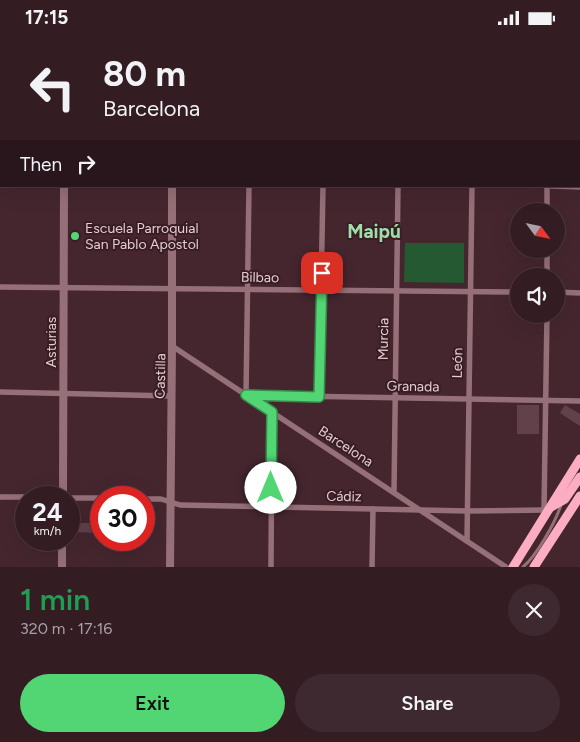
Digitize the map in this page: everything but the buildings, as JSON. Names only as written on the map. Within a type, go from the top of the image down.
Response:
[{"type":"main road","points":[[547,510],[562,501],[570,493],[580,459]]},
{"type":"main road","points":[[513,567],[547,510],[576,475]]},
{"type":"main road","points":[[534,567],[580,496]]},
{"type":"street","name":"Asturias","points":[[63,486],[64,187]]},
{"type":"street","name":"Castilla","points":[[170,567],[172,187]]},
{"type":"street","points":[[246,395],[249,187]]},
{"type":"street","points":[[319,397],[323,187]]},
{"type":"street","name":"Murcia","points":[[394,492],[398,187]]},
{"type":"street","name":"León","points":[[467,541],[472,187]]},
{"type":"street","points":[[548,203],[549,187]]},
{"type":"street","name":"Bilbao","points":[[0,287],[510,292]]},
{"type":"street","points":[[565,293],[580,293]]},
{"type":"street","points":[[547,323],[547,510]]},
{"type":"street","name":"Barcelona","points":[[172,346],[506,567]]},
{"type":"street","points":[[0,392],[172,396]]},
{"type":"street","name":"Granada","points":[[246,395],[580,401]]},
{"type":"street","points":[[270,567],[272,412]]},
{"type":"street","points":[[0,497],[15,497]]},
{"type":"street","name":"Cádiz","points":[[155,499],[180,505],[468,511],[547,510]]},
{"type":"street","points":[[372,567],[373,509]]},
{"type":"street","points":[[62,551],[62,567]]},
{"type":"lane","points":[[522,567],[541,544],[562,501]]},
{"type":"green space","points":[[405,243],[464,243],[464,283],[404,282]]},
{"type":"place","name":"Escuela Parroquial San Pablo Apostol","points":[[75,236]]},
{"type":"district","name":"Maipú","points":[[374,231]]},
{"type":"route","points":[[271,488],[272,412],[246,395],[319,397],[322,273]]}]
